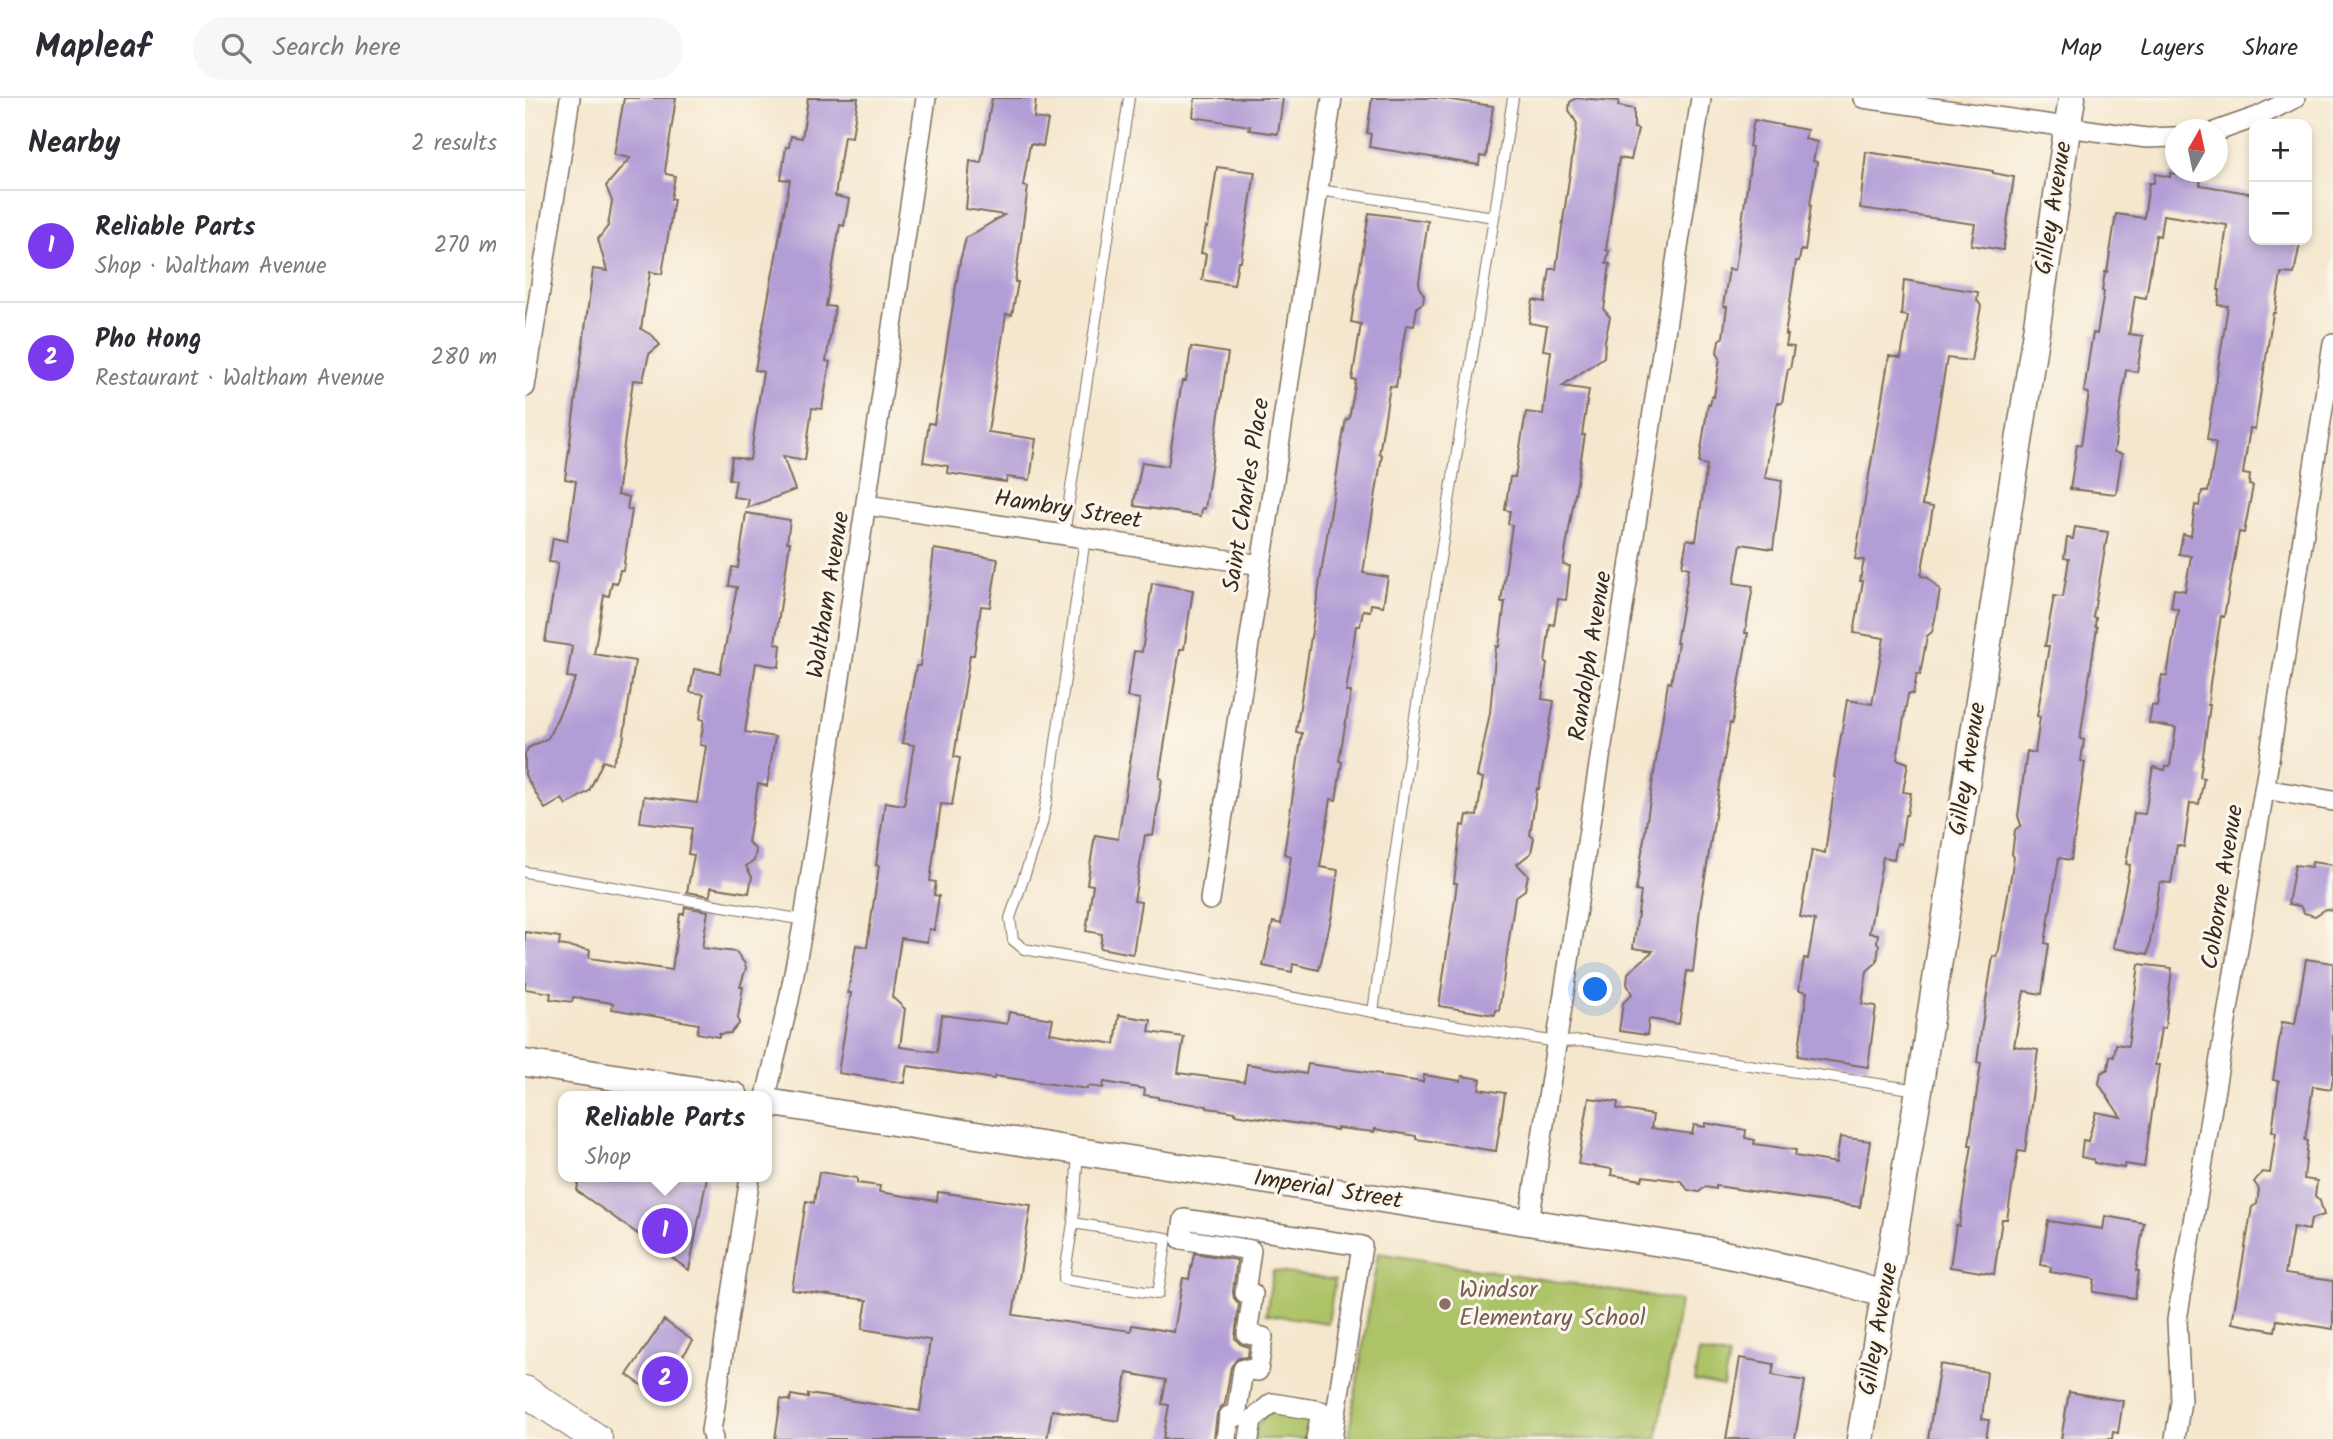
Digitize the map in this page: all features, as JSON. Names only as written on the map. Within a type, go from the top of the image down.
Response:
[{"type":"main road","points":[[525,1391],[597,1439]]},
{"type":"street","points":[[525,387],[570,98]]},
{"type":"street","name":"Waltham Avenue","points":[[767,1091],[789,1000],[804,920],[926,98]]},
{"type":"street","name":"Saint Charles Place","points":[[1210,900],[1332,98]]},
{"type":"street","name":"Randolph Avenue","points":[[1529,1222],[1701,98]]},
{"type":"street","points":[[1863,98],[2067,128],[2147,138],[2165,137]]},
{"type":"street","name":"Gilley Avenue","points":[[1860,1439],[1919,1090],[2072,98]]},
{"type":"street","points":[[2228,127],[2257,117],[2295,98]]},
{"type":"street","name":"Colborne Avenue","points":[[2175,1439],[2181,1401],[2177,1320],[2265,789],[2333,342]]},
{"type":"street","name":"Hambry Street","points":[[867,505],[1262,565]]},
{"type":"street","points":[[2265,789],[2333,801]]},
{"type":"street","points":[[525,1063],[703,1091]]},
{"type":"street","name":"Imperial Street","points":[[772,1103],[1761,1261],[1817,1274],[1886,1296]]},
{"type":"street","points":[[708,1436],[749,1182]]},
{"type":"street","points":[[1226,1439],[1229,1416],[1236,1417],[1243,1369],[1258,1371],[1263,1337],[1247,1334],[1253,1294],[1245,1293],[1251,1250],[1181,1239],[1184,1219],[1362,1246],[1332,1439]]},
{"type":"street","points":[[1249,1439],[1252,1420],[1272,1403],[1321,1411],[1316,1439]]},
{"type":"lane","points":[[1064,535],[1129,98]]},
{"type":"lane","points":[[1373,1012],[1415,716],[1513,98]]},
{"type":"lane","points":[[1319,190],[1494,217]]},
{"type":"lane","points":[[1085,538],[1052,777],[1042,824],[1010,918],[1013,940],[1024,949],[1557,1042],[1587,1041],[1919,1090]]},
{"type":"lane","points":[[525,872],[804,920]]},
{"type":"lane","points":[[1073,1223],[1167,1238],[1158,1294],[1064,1279],[1073,1223],[1078,1152]]},
{"type":"green space","points":[[1378,1253],[1680,1301],[1657,1439],[1348,1439]]},
{"type":"green space","points":[[1273,1271],[1335,1280],[1328,1323],[1266,1314]]},
{"type":"green space","points":[[1699,1352],[1729,1357],[1723,1387],[1694,1381]]},
{"type":"green space","points":[[1272,1403],[1321,1411],[1316,1439],[1249,1439]]},
{"type":"building","points":[[624,98],[676,98],[665,171],[666,174],[675,176],[671,199],[674,199],[662,274],[650,272],[641,329],[653,336],[660,345],[649,354],[643,381],[633,380],[617,495],[629,497],[627,509],[632,510],[623,570],[620,570],[617,583],[612,582],[609,596],[604,595],[594,654],[635,661],[623,741],[612,764],[603,761],[589,791],[566,805],[562,799],[545,809],[525,775],[525,754],[528,748],[548,738],[576,678],[567,677],[572,646],[545,642],[558,563],[549,562],[553,538],[567,541],[576,481],[565,479],[593,269],[607,271],[598,239],[608,226],[612,201],[606,186],[630,158],[614,155]]},
{"type":"building","points":[[808,98],[858,98],[852,137],[844,136],[835,196],[849,199],[844,226],[840,225],[826,306],[835,307],[826,361],[830,362],[822,409],[812,408],[805,460],[783,456],[795,490],[747,508],[749,499],[733,497],[736,480],[729,479],[732,457],[750,460],[763,372],[755,370],[790,180],[781,179],[786,147],[789,147],[791,136],[802,138]]},
{"type":"building","points":[[992,98],[1036,98],[1034,118],[1048,120],[1043,146],[1030,144],[1023,186],[1028,187],[1015,282],[1018,282],[1012,315],[1006,314],[988,432],[1036,439],[1030,480],[1007,477],[1006,482],[947,473],[948,466],[923,462],[929,423],[934,424],[966,238],[1004,215],[966,209],[970,161],[981,163]]},
{"type":"building","points":[[1195,98],[1283,98],[1278,134],[1249,130],[1250,126],[1193,117]]},
{"type":"building","points":[[1372,98],[1438,98],[1493,106],[1486,157],[1480,156],[1479,165],[1369,147],[1371,134],[1367,133]]},
{"type":"building","points":[[1576,98],[1619,101],[1618,106],[1634,109],[1634,128],[1638,129],[1631,160],[1619,158],[1606,250],[1609,251],[1606,263],[1610,264],[1604,310],[1610,317],[1604,357],[1562,386],[1589,390],[1582,435],[1585,435],[1563,565],[1570,566],[1566,600],[1558,599],[1554,625],[1550,624],[1545,663],[1542,699],[1554,701],[1530,835],[1534,838],[1531,853],[1517,864],[1528,875],[1525,890],[1515,897],[1499,1011],[1496,1010],[1495,1015],[1439,1006],[1457,883],[1454,883],[1461,825],[1465,826],[1467,815],[1477,816],[1483,778],[1477,777],[1490,713],[1512,525],[1508,524],[1510,511],[1505,510],[1510,477],[1515,477],[1526,412],[1543,414],[1551,351],[1543,350],[1547,326],[1529,323],[1533,300],[1545,302],[1550,269],[1556,269],[1577,124],[1569,110],[1570,102]]},
{"type":"building","points":[[1754,120],[1807,130],[1805,139],[1817,142],[1813,161],[1817,162],[1805,251],[1801,250],[1799,261],[1796,261],[1785,335],[1788,335],[1786,346],[1794,347],[1782,403],[1777,403],[1765,478],[1782,481],[1773,549],[1741,544],[1734,583],[1753,586],[1745,633],[1748,633],[1732,724],[1730,723],[1700,908],[1693,972],[1687,971],[1679,1024],[1649,1019],[1647,1035],[1619,1031],[1623,1003],[1632,994],[1627,984],[1628,973],[1653,951],[1633,948],[1641,892],[1636,891],[1668,682],[1671,683],[1689,568],[1682,566],[1687,539],[1696,541],[1707,465],[1699,463],[1708,404],[1710,405],[1712,396],[1714,397],[1720,358],[1717,352],[1719,340],[1723,337],[1727,307],[1723,306],[1729,269],[1735,270]]},
{"type":"building","points":[[1866,152],[1982,169],[2014,177],[2003,250],[1971,245],[1975,224],[1860,208]]},
{"type":"building","points":[[1217,167],[1255,172],[1241,261],[1238,261],[1234,285],[1202,280],[1206,254],[1201,253],[1206,227],[1208,228]]},
{"type":"building","points":[[2155,174],[2165,176],[2165,182],[2200,182],[2200,185],[2249,193],[2249,245],[2300,245],[2294,274],[2281,273],[2255,429],[2250,428],[2243,474],[2250,475],[2249,485],[2253,486],[2244,533],[2239,532],[2224,617],[2221,616],[2210,683],[2210,705],[2200,777],[2204,778],[2199,804],[2190,803],[2184,847],[2177,845],[2171,883],[2160,882],[2148,954],[2113,948],[2130,865],[2126,864],[2134,813],[2145,814],[2153,767],[2165,770],[2166,766],[2170,766],[2176,728],[2149,723],[2152,705],[2157,706],[2162,675],[2167,676],[2178,609],[2171,607],[2174,589],[2185,591],[2191,556],[2179,554],[2183,534],[2191,536],[2195,505],[2199,506],[2202,491],[2208,492],[2216,443],[2207,439],[2228,306],[2218,305],[2227,225],[2163,215],[2160,236],[2156,235],[2146,298],[2135,296],[2129,334],[2143,336],[2137,372],[2126,370],[2114,452],[2122,454],[2116,494],[2070,489],[2077,444],[2081,445],[2089,393],[2084,392],[2089,357],[2093,333],[2097,334],[2116,214],[2144,218],[2149,183],[2154,183]]},
{"type":"building","points":[[1369,213],[1428,221],[1419,282],[1424,295],[1423,303],[1417,307],[1414,326],[1406,325],[1396,387],[1390,386],[1379,454],[1382,455],[1363,573],[1388,577],[1383,606],[1371,604],[1370,611],[1363,610],[1360,626],[1356,626],[1346,692],[1351,692],[1339,761],[1342,762],[1336,800],[1331,799],[1320,867],[1338,870],[1332,915],[1319,970],[1293,964],[1292,972],[1263,966],[1273,922],[1281,924],[1291,856],[1284,854],[1302,733],[1296,732],[1342,441],[1356,380],[1352,380],[1361,324],[1351,322]]},
{"type":"building","points":[[1904,280],[1978,292],[1977,300],[1981,306],[1971,361],[1947,358],[1922,505],[1933,507],[1921,576],[1927,577],[1940,590],[1932,632],[1927,636],[1920,675],[1917,674],[1913,694],[1908,694],[1897,759],[1908,763],[1903,792],[1911,793],[1901,844],[1897,843],[1894,859],[1883,857],[1869,933],[1878,934],[1879,945],[1877,962],[1867,971],[1862,1004],[1876,1006],[1868,1067],[1798,1056],[1807,992],[1799,990],[1804,958],[1808,959],[1815,920],[1800,917],[1812,850],[1825,853],[1847,700],[1872,704],[1884,638],[1854,633],[1864,560],[1855,559],[1889,356],[1901,358],[1908,316],[1901,315]]},
{"type":"building","points":[[1191,347],[1228,353],[1205,509],[1202,508],[1201,516],[1135,506],[1134,502],[1142,462],[1168,466],[1182,381],[1186,381]]},
{"type":"building","points":[[746,513],[790,520],[787,542],[790,542],[775,643],[781,645],[779,667],[756,663],[745,732],[775,737],[767,786],[758,784],[748,842],[756,850],[754,861],[746,866],[752,877],[749,893],[711,887],[710,896],[687,892],[694,855],[688,854],[692,828],[640,822],[644,796],[697,803],[706,746],[700,745],[704,694],[690,692],[694,669],[720,673],[737,587],[729,586],[732,567],[738,568]]},
{"type":"building","points":[[2075,527],[2108,532],[2093,617],[2096,618],[2097,627],[2080,739],[2084,740],[2081,761],[2085,762],[2071,860],[2059,858],[2045,943],[2049,944],[2042,994],[2024,991],[2014,1046],[2038,1050],[2025,1152],[2018,1151],[2007,1219],[2002,1219],[1994,1274],[1950,1267],[1972,1145],[1969,1145],[1981,1063],[1977,1062],[1993,956],[1997,957],[1999,950],[2014,857],[2012,854],[2015,830],[2021,825],[2018,816],[2027,751],[2035,753],[2040,717],[2037,716],[2049,646],[2045,646],[2054,596],[2063,597],[2069,559],[2064,558],[2067,538],[2073,539]]},
{"type":"building","points":[[934,549],[998,559],[990,607],[981,606],[974,655],[970,655],[954,757],[960,758],[952,805],[941,804],[930,881],[936,882],[934,895],[939,896],[934,930],[929,929],[927,942],[901,938],[892,997],[905,1009],[900,1047],[937,1052],[942,1015],[1007,1024],[1009,1012],[1053,1019],[1050,1033],[1115,1044],[1119,1015],[1151,1020],[1149,1032],[1184,1037],[1178,1073],[1244,1082],[1247,1064],[1306,1074],[1308,1064],[1423,1082],[1424,1075],[1461,1081],[1462,1076],[1481,1079],[1479,1089],[1505,1093],[1496,1151],[1416,1139],[1416,1136],[1375,1129],[1374,1132],[1337,1130],[1235,1114],[1236,1112],[1207,1106],[1158,1099],[1144,1095],[1145,1089],[1104,1082],[1103,1088],[1088,1086],[1087,1089],[907,1066],[904,1083],[838,1073],[856,945],[867,947],[885,802],[904,805],[914,745],[902,743],[916,666],[920,666]]},
{"type":"building","points":[[1152,583],[1193,590],[1184,649],[1180,649],[1159,778],[1162,779],[1153,836],[1145,835],[1134,901],[1141,902],[1133,954],[1100,948],[1102,934],[1086,931],[1093,885],[1087,884],[1095,835],[1118,839],[1140,699],[1127,697],[1134,651],[1142,652]]},
{"type":"building","points":[[2312,862],[2333,865],[2333,910],[2326,909],[2315,916],[2304,913],[2300,906],[2288,904],[2295,865],[2311,867]]},
{"type":"building","points":[[685,907],[708,911],[702,948],[736,952],[745,964],[740,987],[743,987],[739,1024],[731,1033],[719,1034],[719,1037],[697,1033],[699,1024],[612,1009],[613,1003],[573,997],[572,1002],[550,999],[551,993],[525,989],[525,932],[560,937],[559,945],[590,950],[589,958],[672,970],[680,914],[684,914]]},
{"type":"building","points":[[2306,959],[2333,963],[2333,1077],[2331,1089],[2313,1086],[2305,1140],[2308,1141],[2304,1179],[2317,1181],[2315,1196],[2320,1201],[2324,1215],[2311,1219],[2309,1230],[2293,1227],[2285,1274],[2333,1281],[2333,1329],[2277,1320],[2275,1331],[2232,1323],[2252,1207],[2257,1204],[2259,1189],[2254,1182],[2262,1172],[2270,1173],[2279,1081],[2273,1080],[2282,1022],[2295,1024]]},
{"type":"building","points":[[2139,964],[2172,968],[2165,1028],[2161,1028],[2155,1065],[2159,1065],[2144,1167],[2125,1164],[2124,1168],[2094,1163],[2094,1160],[2081,1157],[2083,1140],[2088,1141],[2096,1112],[2121,1117],[2099,1084],[2101,1073],[2108,1069],[2110,1056],[2114,1057],[2116,1044],[2128,1046]]},
{"type":"building","points":[[1589,1098],[1618,1102],[1617,1109],[1653,1115],[1651,1128],[1692,1134],[1694,1125],[1705,1127],[1705,1123],[1746,1130],[1745,1138],[1755,1140],[1754,1144],[1796,1150],[1795,1156],[1836,1163],[1840,1137],[1870,1141],[1860,1207],[1716,1186],[1716,1189],[1705,1187],[1699,1192],[1688,1190],[1681,1181],[1643,1176],[1642,1180],[1611,1175],[1612,1169],[1578,1164]]},
{"type":"building","points":[[819,1172],[857,1178],[857,1183],[880,1186],[879,1192],[917,1198],[937,1201],[938,1192],[1031,1205],[1013,1315],[1131,1331],[1132,1325],[1174,1332],[1183,1278],[1189,1279],[1194,1253],[1237,1260],[1233,1292],[1239,1304],[1235,1338],[1240,1344],[1249,1347],[1248,1357],[1238,1358],[1231,1367],[1225,1404],[1217,1414],[1214,1439],[1163,1439],[1169,1405],[1162,1404],[1166,1380],[1127,1373],[1119,1421],[1052,1410],[1047,1439],[775,1439],[781,1399],[790,1401],[791,1395],[808,1398],[808,1394],[920,1411],[930,1340],[862,1329],[867,1300],[792,1290],[806,1201],[814,1203]]},
{"type":"building","points":[[578,1182],[706,1182],[689,1270],[577,1191]]},
{"type":"building","points":[[2105,1216],[2144,1223],[2136,1271],[2139,1271],[2135,1298],[2093,1292],[2095,1279],[2050,1272],[2051,1267],[2041,1265],[2048,1221],[2103,1229]]},
{"type":"building","points":[[664,1320],[693,1341],[676,1366],[687,1374],[667,1402],[627,1375]]},
{"type":"building","points":[[1740,1358],[1774,1364],[1772,1375],[1805,1381],[1795,1439],[1726,1439]]},
{"type":"building","points":[[1940,1364],[1987,1372],[1982,1419],[1989,1420],[1986,1439],[1928,1439]]},
{"type":"building","points":[[2069,1392],[2123,1401],[2118,1433],[2113,1432],[2112,1439],[2061,1439]]},
{"type":"place","name":"Reliable Parts","points":[[665,1231]]},
{"type":"place","name":"Windsor Elementary School","points":[[1445,1304]]},
{"type":"place","name":"Pho Hong","points":[[665,1379]]}]
